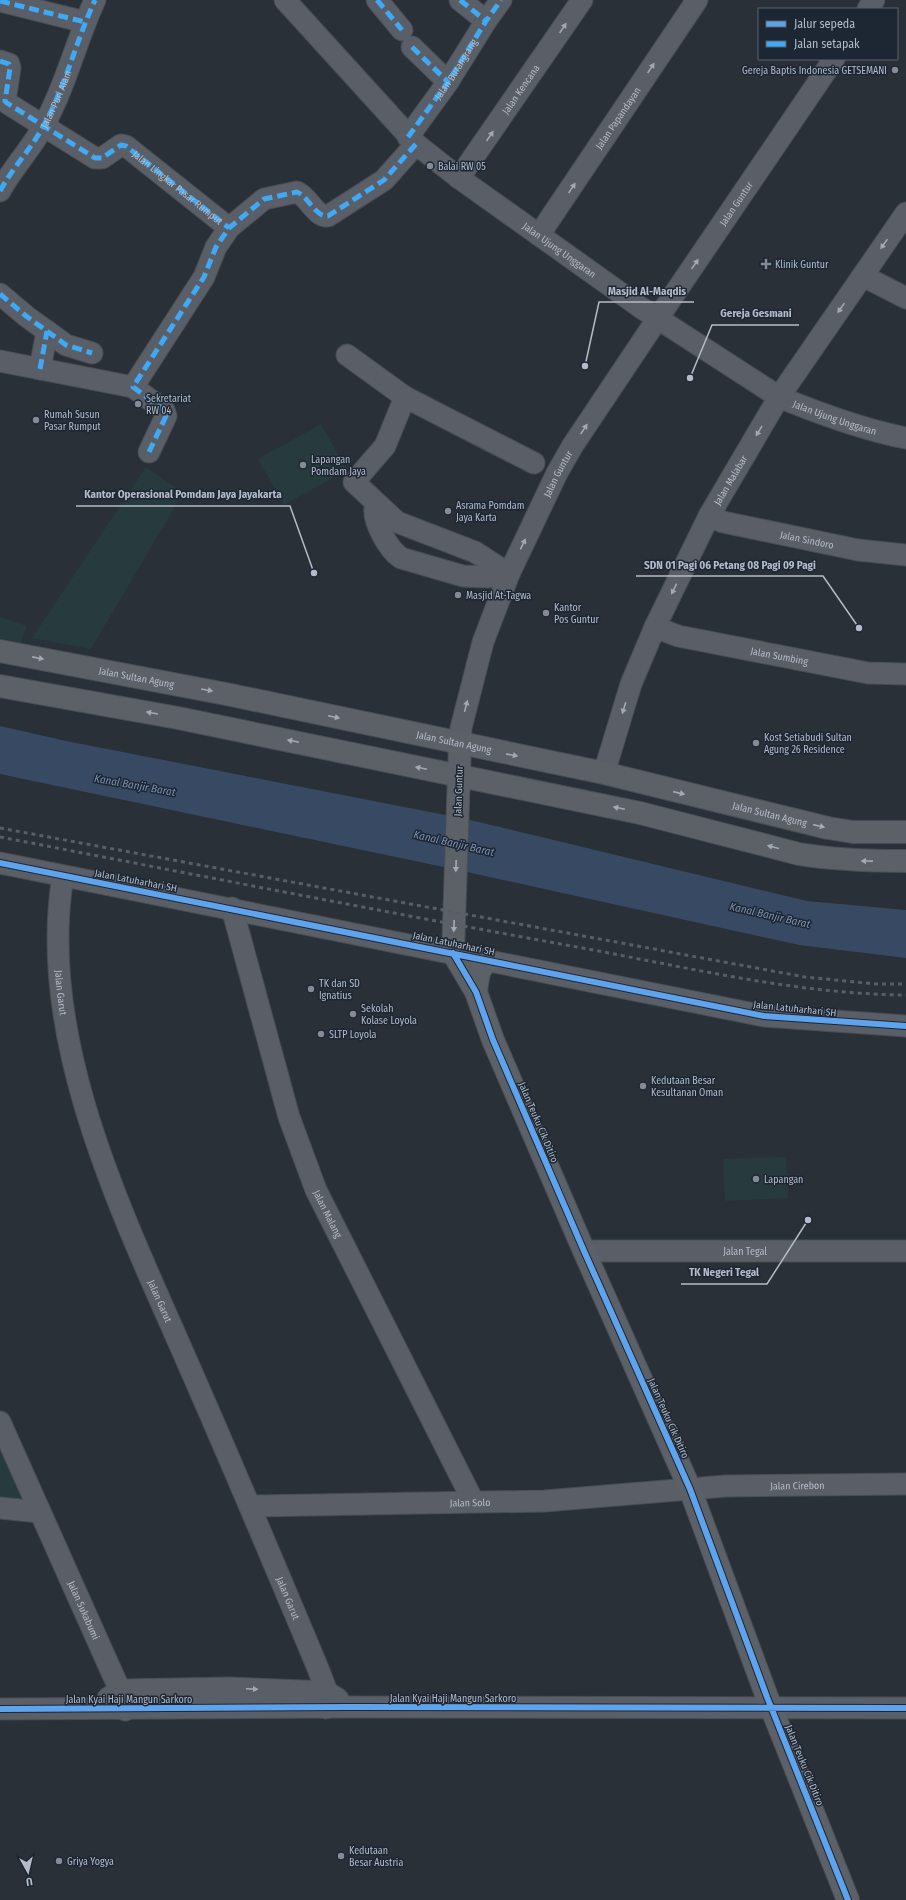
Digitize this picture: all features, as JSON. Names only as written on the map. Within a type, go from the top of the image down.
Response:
[{"type":"main road","name":"Jalan Sultan Agung","points":[[0,651],[184,686],[604,773],[649,786],[828,828],[853,832],[906,832]]},
{"type":"main road","points":[[0,686],[178,718],[640,813],[799,854],[824,858],[906,861]]},
{"type":"main road","points":[[178,718],[184,686]]},
{"type":"main road","name":"Jalan Guntur","points":[[454,953],[460,744]]},
{"type":"main road","points":[[640,813],[649,786]]},
{"type":"main road","name":"Jalan Teuku Cik Ditiro","points":[[454,953],[476,992],[493,1040],[584,1251],[690,1489],[772,1708],[848,1900]]},
{"type":"main road","points":[[476,992],[480,969],[485,963],[490,961]]},
{"type":"street","name":"Jalan Puri Alam","points":[[0,191],[9,174],[44,125],[67,76],[85,22],[95,0]]},
{"type":"street","points":[[378,0],[407,38],[448,82]]},
{"type":"street","points":[[460,0],[486,21]]},
{"type":"street","name":"Jalan Burangrang","points":[[412,141],[486,21],[501,0]]},
{"type":"street","name":"Jalan Kencana","points":[[460,178],[582,0]]},
{"type":"street","name":"Jalan Papandayan","points":[[539,235],[697,0]]},
{"type":"street","points":[[0,1],[85,22]]},
{"type":"street","name":"Jalan Ujung Unggaran","points":[[295,4],[412,141],[460,178],[640,307],[779,397],[800,406],[890,435],[906,438]]},
{"type":"street","name":"Jalan Guntur","points":[[460,744],[461,728],[483,642],[504,571],[557,473],[658,318],[833,60]]},
{"type":"street","points":[[0,61],[9,64],[10,68],[5,101],[44,125]]},
{"type":"street","name":"Jalan Lingkar Pasar Rumput","points":[[44,125],[96,158],[102,158],[121,145],[126,146],[229,228]]},
{"type":"street","name":"Jalan Lingkar Pasar Rumput","points":[[133,387],[204,277],[216,247],[229,228],[264,199],[297,192],[304,196],[320,215],[328,216],[384,180],[412,141]]},
{"type":"street","name":"Jalan Malabar","points":[[604,773],[631,684],[655,627],[709,516],[779,397],[906,213]]},
{"type":"street","points":[[863,276],[906,298]]},
{"type":"street","points":[[0,294],[66,345],[92,353]]},
{"type":"street","points":[[40,369],[48,331]]},
{"type":"street","points":[[347,354],[405,397],[534,463]]},
{"type":"street","points":[[0,361],[133,387],[164,410],[166,416],[149,452]]},
{"type":"street","points":[[405,397],[385,446],[354,482],[397,522],[475,552],[504,571]]},
{"type":"street","points":[[376,504],[374,514],[384,538],[394,553],[401,558],[463,576],[488,577],[504,571]]},
{"type":"street","name":"Jalan Sindoro","points":[[709,516],[723,522],[858,550],[906,555]]},
{"type":"street","name":"Jalan Sumbing","points":[[655,627],[678,636],[868,673],[906,674]]},
{"type":"street","name":"Jalan Latuharhari SH","points":[[0,863],[232,908],[764,1016],[906,1026]]},
{"type":"street","name":"Jalan Garut","points":[[63,876],[60,893],[58,961],[64,1016],[80,1090],[95,1141],[128,1225],[250,1506],[326,1700]]},
{"type":"street","name":"Jalan Malang","points":[[232,908],[288,1117],[316,1190],[473,1501]]},
{"type":"street","name":"Jalan Tegal","points":[[584,1251],[906,1251]]},
{"type":"street","name":"Jalan Sukabumi","points":[[0,1422],[122,1700]]},
{"type":"street","name":"Jalan Cirebon","points":[[690,1489],[726,1486],[906,1484]]},
{"type":"street","name":"Jalan Solo","points":[[250,1506],[552,1500],[690,1489]]},
{"type":"street","points":[[0,1508],[39,1512]]},
{"type":"street","name":"Jalan Kyai Haji Mangun Sarkoro","points":[[0,1709],[92,1708],[122,1700],[230,1698],[326,1700],[350,1707],[906,1708]]},
{"type":"green space","name":"Lapangan Pomdam Jaya","points":[[321,424],[347,470],[284,505],[258,459]]},
{"type":"green space","points":[[146,467],[183,493],[91,649],[32,638]]},
{"type":"green space","points":[[0,617],[27,626],[20,646],[0,640]]},
{"type":"green space","name":"Lapangan","points":[[786,1157],[788,1198],[725,1201],[723,1159]]},
{"type":"green space","points":[[0,1431],[33,1506],[0,1505]]},
{"type":"water","name":"Kanal Banjir Barat","points":[[0,726],[66,741],[466,819],[807,901],[906,910],[906,958],[799,945],[458,870],[0,774]]},
{"type":"railway","points":[[0,828],[805,977],[876,984],[906,984]]},
{"type":"railway","points":[[0,837],[700,971],[782,985],[823,990],[906,995]]},
{"type":"marked path","points":[[0,191],[39,133],[52,110],[95,0]]},
{"type":"marked path","points":[[377,0],[402,30]]},
{"type":"marked path","points":[[460,0],[486,21]]},
{"type":"marked path","points":[[408,137],[448,82],[501,0]]},
{"type":"marked path","points":[[0,1],[85,22]]},
{"type":"marked path","points":[[412,47],[448,82]]},
{"type":"marked path","points":[[0,61],[9,64],[10,68],[5,101],[7,103],[95,158],[102,158],[121,145],[126,146],[229,228]]},
{"type":"marked path","points":[[149,452],[166,416],[164,410],[133,387],[204,277],[216,247],[229,228],[264,199],[297,192],[301,194],[320,214],[328,216],[384,180],[416,144]]},
{"type":"marked path","points":[[0,294],[26,316],[66,345],[92,353]]},
{"type":"marked path","points":[[40,369],[47,331]]},
{"type":"cycle path","points":[[0,863],[764,1016],[906,1026]]},
{"type":"cycle path","points":[[453,953],[476,992],[493,1040],[584,1251],[690,1489],[767,1697],[848,1900]]},
{"type":"cycle path","points":[[0,1709],[350,1707],[906,1708]]},
{"type":"place","name":"Gereja Baptis Indonesia GETSEMANI","points":[[895,70]]},
{"type":"place","name":"Balai RW 05","points":[[430,166]]},
{"type":"place","name":"Klinik Guntur","points":[[766,264]]},
{"type":"place","name":"Masjid Al-Maqdis","points":[[585,366]]},
{"type":"place","name":"Gereja Gesmani","points":[[690,378]]},
{"type":"place","name":"Sekretariat RW 04","points":[[138,404]]},
{"type":"place","name":"Rumah Susun Pasar Rumput","points":[[36,420]]},
{"type":"place","name":"Lapangan Pomdam Jaya","points":[[303,465]]},
{"type":"place","name":"Asrama Pomdam Jaya Karta","points":[[448,511]]},
{"type":"place","name":"Kantor Operasional Pomdam Jaya Jayakarta","points":[[314,573]]},
{"type":"place","name":"Masjid At-Tagwa","points":[[458,595]]},
{"type":"place","name":"Kantor Pos Guntur","points":[[546,613]]},
{"type":"place","name":"SDN 01 Pagi 06 Petang 08 Pagi 09 Pagi","points":[[859,628]]},
{"type":"place","name":"Kost Setiabudi Sultan Agung 26 Residence","points":[[756,743]]},
{"type":"place","name":"TK dan SD Ignatius","points":[[311,989]]},
{"type":"place","name":"Sekolah Kolase Loyola","points":[[353,1014]]},
{"type":"place","name":"SLTP Loyola","points":[[321,1034]]},
{"type":"place","name":"Kedutaan Besar Kesultanan Oman","points":[[643,1086]]},
{"type":"place","name":"Lapangan","points":[[756,1179]]},
{"type":"place","name":"TK Negeri Tegal","points":[[808,1220]]},
{"type":"place","name":"Kedutaan Besar Austria","points":[[341,1856]]},
{"type":"place","name":"Griya Yogya","points":[[59,1861]]}]
